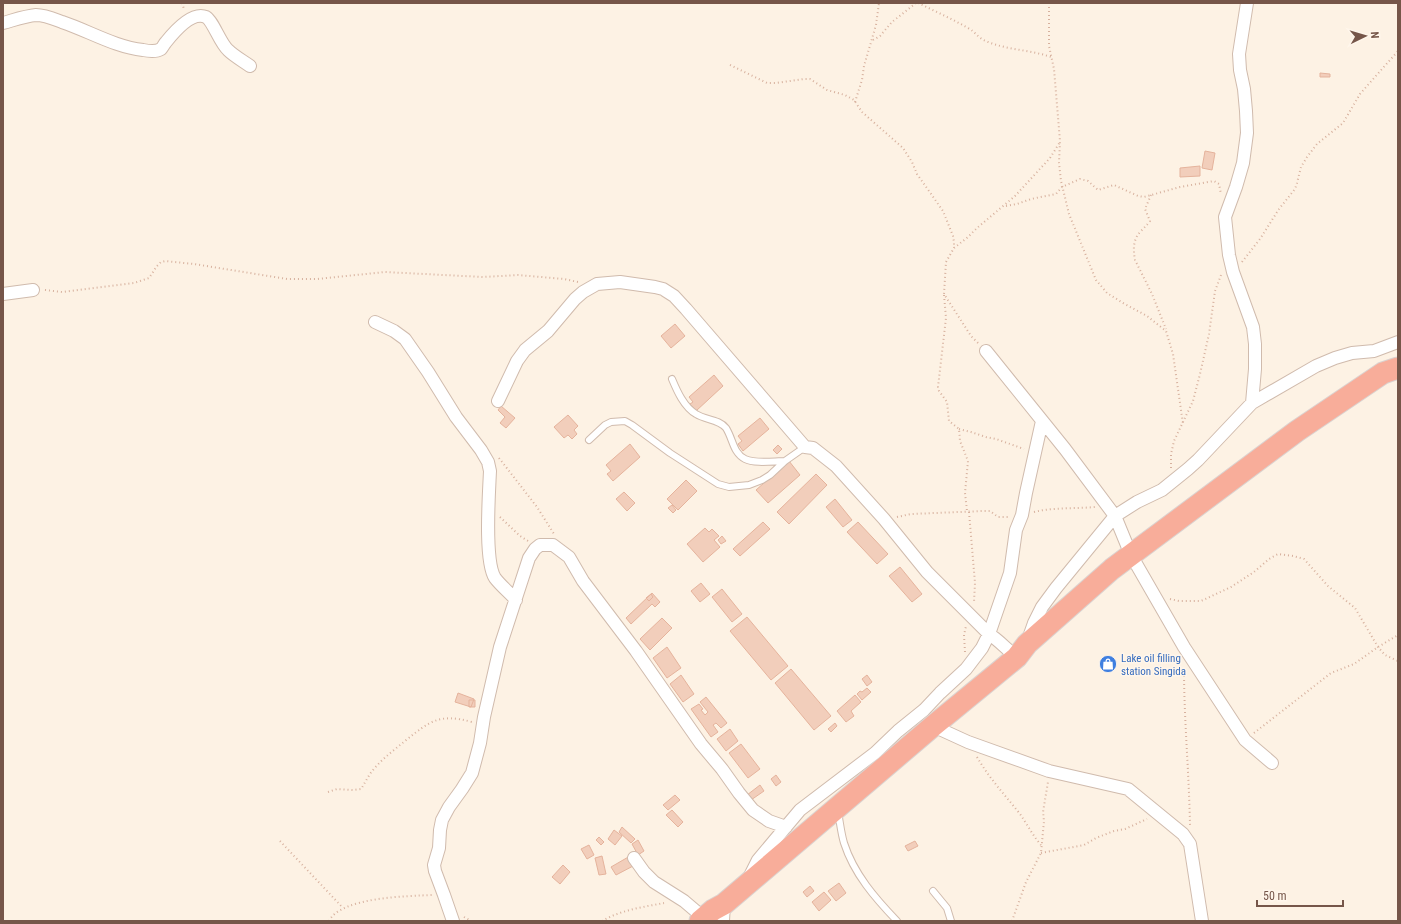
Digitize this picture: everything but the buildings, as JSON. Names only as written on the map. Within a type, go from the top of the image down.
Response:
[{"type":"highway","points":[[713,916],[747,883],[1022,650],[1112,570],[1297,431],[1383,373],[1398,368]]},
{"type":"street","points":[[1247,3],[1239,54],[1240,70],[1244,89],[1247,133],[1243,163],[1236,188],[1225,217],[1229,254],[1233,272],[1248,313],[1255,344],[1255,369],[1252,403]]},
{"type":"street","points":[[3,23],[36,15],[47,16],[82,28],[131,49],[154,51],[162,48],[178,28],[188,19],[202,16],[210,21],[219,39],[228,50],[250,66]]},
{"type":"street","points":[[498,401],[511,373],[525,350],[548,331],[575,299],[583,292],[594,286],[610,282],[663,289],[674,296],[805,447],[813,448],[836,466],[884,519],[927,572],[989,634],[999,640],[1007,649],[1022,650],[1042,607],[1115,516],[1137,502],[1162,490],[1198,460],[1252,403],[1316,366],[1335,358],[1352,353],[1374,351],[1398,342]]},
{"type":"street","points":[[3,294],[33,290]]},
{"type":"street","points":[[375,322],[394,331],[405,339],[488,462],[490,471],[488,534],[491,569],[496,578],[516,600]]},
{"type":"street","points":[[986,351],[1115,516],[1131,555],[1184,647],[1245,740],[1272,763]]},
{"type":"street","points":[[747,883],[758,860],[800,810],[875,754],[898,731],[924,710],[966,669],[982,648],[989,634],[1010,574],[1016,530],[1022,515],[1042,421]]},
{"type":"street","points":[[452,921],[444,895],[438,882],[434,865],[439,848],[442,820],[472,773],[480,743],[500,647],[530,558],[535,549],[540,545],[553,545],[570,557],[583,581],[636,651],[701,744],[722,769],[739,793],[753,810],[768,821],[786,827]]},
{"type":"street","points":[[933,726],[968,742],[1049,771],[1128,789],[1183,834],[1190,844],[1202,921]]},
{"type":"street","points":[[634,858],[644,872],[654,882],[713,916]]},
{"type":"lane","points":[[672,379],[680,397],[695,414],[721,424],[726,428],[738,453],[744,458],[751,461],[785,461]]},
{"type":"lane","points":[[589,440],[605,425],[612,422],[624,421],[718,484],[729,487],[755,483],[770,475],[785,461],[805,447]]},
{"type":"lane","points":[[837,807],[844,843],[852,861],[868,889],[897,921]]},
{"type":"lane","points":[[933,891],[947,908],[951,921]]},
{"type":"path","points":[[855,102],[876,25],[879,3]]},
{"type":"path","points":[[872,40],[880,36],[897,18],[917,3],[969,28],[978,38],[988,42],[1028,52],[1041,53],[1051,57]]},
{"type":"path","points":[[1049,3],[1048,36],[1054,69],[1060,141],[1059,163],[1062,187],[1069,214],[1096,280],[1107,293],[1123,304],[1147,316],[1166,331]]},
{"type":"path","points":[[1233,272],[1260,239],[1279,209],[1295,189],[1301,167],[1307,156],[1317,144],[1343,123],[1360,94],[1398,51]]},
{"type":"path","points":[[730,66],[767,83],[810,79],[827,90],[845,94],[855,102],[862,112],[908,154],[917,174],[943,211],[953,236],[954,248]]},
{"type":"path","points":[[1035,451],[959,429],[949,421],[948,402],[939,391],[938,387],[946,318],[944,294],[946,262],[954,248],[1015,196],[1050,158],[1060,141]]},
{"type":"path","points":[[1005,206],[1056,194],[1062,187],[1080,179],[1088,181],[1098,190],[1114,185],[1138,196],[1144,197],[1180,187],[1211,181],[1219,184],[1225,217]]},
{"type":"path","points":[[1151,195],[1145,209],[1150,221],[1135,240],[1134,254],[1135,260],[1152,294],[1174,354],[1183,424]]},
{"type":"path","points":[[1172,481],[1171,454],[1174,441],[1193,402],[1209,334],[1215,291],[1229,254]]},
{"type":"path","points":[[33,290],[62,292],[134,283],[149,278],[157,266],[161,262],[165,261],[194,264],[287,279],[317,279],[385,272],[483,277],[518,275],[564,279],[594,286]]},
{"type":"path","points":[[944,294],[971,336],[986,351]]},
{"type":"path","points":[[959,429],[962,446],[968,461],[966,493],[975,583],[972,617],[966,624],[964,636],[966,669]]},
{"type":"path","points":[[477,445],[486,446],[504,463],[537,507],[570,557]]},
{"type":"path","points":[[884,519],[911,514],[938,514],[968,511],[990,511],[998,518],[1022,515],[1048,508],[1075,509],[1108,506]]},
{"type":"path","points":[[488,507],[520,536],[529,542],[540,545]]},
{"type":"path","points":[[1155,596],[1179,601],[1201,601],[1231,587],[1278,554],[1293,556],[1304,559],[1328,586],[1355,608],[1385,655],[1398,661]]},
{"type":"path","points":[[1245,740],[1332,673],[1354,664],[1378,646],[1398,635]]},
{"type":"path","points":[[1184,647],[1184,702],[1190,791],[1190,844]]},
{"type":"path","points":[[328,792],[337,788],[353,790],[361,789],[373,770],[393,750],[426,724],[456,717],[483,724]]},
{"type":"path","points":[[968,742],[990,779],[1020,815],[1042,846]]},
{"type":"path","points":[[1012,921],[1026,882],[1041,853],[1044,821],[1043,812],[1049,771]]},
{"type":"path","points":[[1041,853],[1084,845],[1096,838],[1114,831],[1125,829],[1158,814]]},
{"type":"path","points":[[280,841],[343,908]]},
{"type":"path","points":[[329,921],[331,917],[343,908],[384,898],[444,895]]},
{"type":"path","points":[[602,921],[609,917],[641,907],[665,902],[676,896]]},
{"type":"place","name":"Lake oil filling station Singida","points":[[1108,664]]}]
